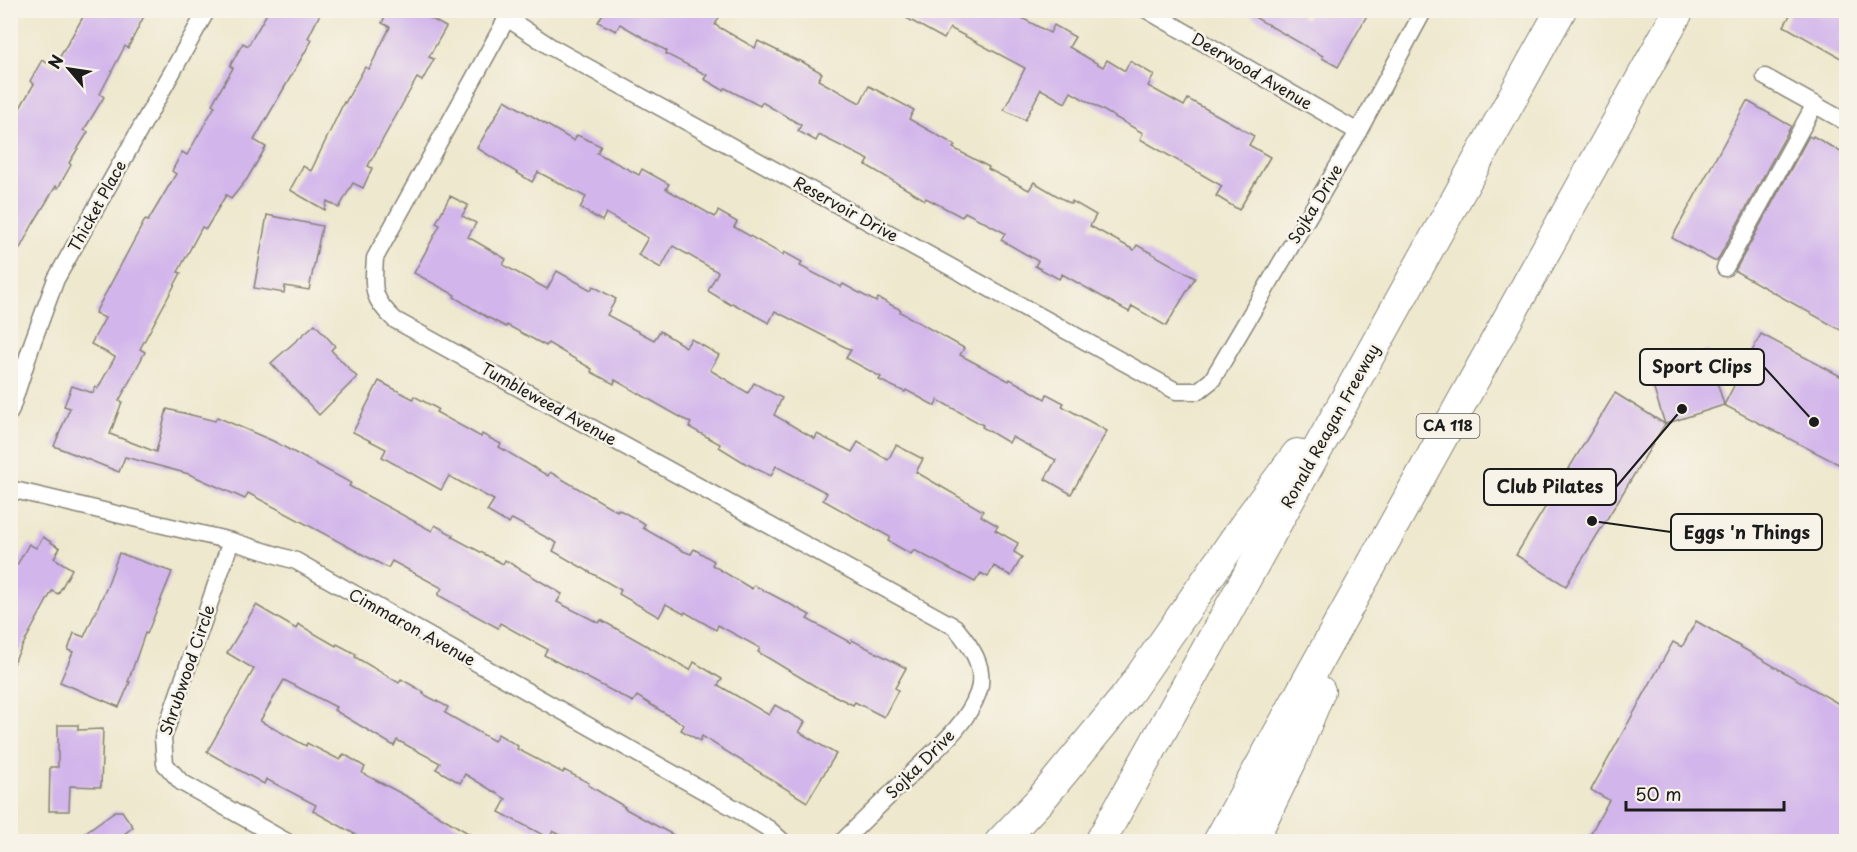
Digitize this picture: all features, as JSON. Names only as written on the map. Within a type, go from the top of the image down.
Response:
[{"type":"highway","name":"Ronald Reagan Freeway","points":[[1100,842],[1561,10]]},
{"type":"highway","name":"CA 118","points":[[1218,842],[1679,10]]},
{"type":"highway","points":[[1000,842],[1042,798],[1127,695],[1248,520],[1370,355]]},
{"type":"highway","points":[[1252,842],[1291,762],[1370,568]]},
{"type":"street","name":"Thicket Place","points":[[10,412],[56,279],[207,10]]},
{"type":"street","name":"Deerwood Avenue","points":[[1146,10],[1358,132]]},
{"type":"street","name":"Sojka Drive","points":[[1198,392],[1212,380],[1358,132],[1424,10]]},
{"type":"street","name":"Reservoir Drive","points":[[504,14],[572,58],[1176,391],[1198,392]]},
{"type":"street","name":"Tumbleweed Avenue","points":[[504,14],[375,258],[373,286],[381,307],[396,320],[955,627],[971,645],[980,676]]},
{"type":"street","points":[[1765,77],[1846,122]]},
{"type":"street","points":[[1725,268],[1815,104]]},
{"type":"street","name":"Cimmaron Avenue","points":[[10,489],[231,541],[296,561],[751,818],[769,829],[783,842]]},
{"type":"street","name":"Shrubwood Circle","points":[[231,541],[163,738],[165,764],[181,782],[287,842]]},
{"type":"street","name":"Sojka Drive","points":[[842,842],[944,742],[963,720],[978,692],[980,676]]},
{"type":"building","points":[[87,10],[147,10],[128,48],[125,46],[100,94],[104,97],[84,130],[88,132],[69,163],[71,165],[33,224],[10,267],[10,125],[34,84],[30,81],[42,60],[54,67]]},
{"type":"building","points":[[269,10],[322,10],[308,38],[312,40],[254,140],[266,147],[247,179],[231,199],[226,195],[206,229],[202,227],[178,272],[181,273],[140,349],[145,352],[119,401],[122,402],[110,434],[156,452],[167,409],[215,421],[217,417],[273,441],[351,483],[349,486],[432,531],[435,525],[453,535],[452,537],[503,564],[505,560],[562,594],[557,602],[599,623],[601,620],[690,670],[694,662],[722,679],[718,685],[769,715],[775,705],[805,722],[799,732],[836,754],[807,802],[702,736],[700,741],[681,730],[684,725],[637,696],[633,702],[544,655],[547,649],[500,623],[498,628],[438,595],[442,588],[392,561],[388,568],[248,493],[245,499],[189,474],[125,457],[119,472],[54,446],[70,408],[64,406],[72,386],[93,393],[115,357],[91,344],[105,318],[95,313],[145,220],[148,221],[176,174],[172,171],[182,152],[187,155],[215,106],[212,104],[233,68],[230,66],[243,43],[248,46]]},
{"type":"building","points":[[388,10],[415,10],[446,27],[429,57],[434,59],[422,81],[417,78],[368,166],[372,168],[363,188],[353,183],[339,208],[327,201],[325,210],[290,190],[303,166],[311,171],[344,102],[365,67],[369,69],[390,27],[382,23]]},
{"type":"building","points":[[598,10],[723,10],[715,25],[755,48],[758,41],[799,60],[822,73],[818,80],[860,103],[869,86],[914,110],[909,119],[955,145],[953,148],[989,167],[988,169],[1029,190],[1034,182],[1071,204],[1072,201],[1096,215],[1090,226],[1134,250],[1137,245],[1195,278],[1166,326],[1132,306],[1129,312],[1062,274],[1059,279],[1035,266],[1038,261],[1001,240],[1005,233],[965,212],[962,217],[926,198],[925,200],[866,165],[869,160],[819,135],[816,141],[798,131],[801,125],[762,102],[760,106],[725,88],[723,90],[704,79],[707,75],[666,54],[667,51],[620,24],[616,31],[598,22],[603,14]]},
{"type":"building","points":[[892,10],[1007,10],[1050,33],[1054,25],[1075,37],[1069,47],[1103,67],[1107,60],[1125,71],[1130,61],[1154,75],[1148,86],[1184,106],[1188,99],[1230,122],[1254,136],[1249,145],[1270,157],[1239,210],[1216,196],[1222,186],[1140,139],[1143,133],[1071,92],[1065,103],[1041,89],[1025,120],[1004,110],[1025,68],[950,28],[944,39]]},
{"type":"building","points":[[1242,10],[1292,10],[1306,19],[1311,10],[1370,10],[1338,67],[1322,58],[1323,56]]},
{"type":"building","points":[[1793,10],[1846,10],[1846,61],[1784,26]]},
{"type":"building","points":[[505,100],[574,141],[577,135],[601,146],[597,153],[639,175],[642,169],[669,184],[666,189],[715,217],[718,211],[737,222],[734,227],[783,255],[784,252],[802,262],[800,266],[841,287],[843,284],[876,302],[878,298],[901,310],[900,312],[964,348],[960,355],[1045,399],[1047,394],[1064,403],[1062,406],[1107,431],[1071,494],[1045,479],[1056,460],[1012,437],[1009,443],[982,427],[983,425],[938,400],[935,406],[906,390],[905,392],[879,380],[881,377],[846,358],[851,350],[775,311],[769,323],[732,303],[731,305],[708,291],[718,272],[673,246],[661,268],[638,255],[648,238],[606,213],[602,221],[580,208],[586,197],[538,172],[532,182],[477,148]]},
{"type":"building","points":[[1747,101],[1791,126],[1717,261],[1714,261],[1672,238]]},
{"type":"building","points":[[1809,136],[1812,138],[1813,136],[1846,155],[1846,333],[1735,271]]},
{"type":"building","points":[[450,196],[468,205],[462,216],[476,223],[468,237],[506,259],[503,265],[547,289],[557,271],[591,290],[593,286],[616,299],[607,315],[654,340],[660,331],[686,347],[691,339],[719,355],[710,370],[748,393],[754,383],[782,398],[774,415],[815,439],[817,434],[852,452],[858,442],[888,460],[896,445],[923,459],[916,472],[983,511],[981,516],[998,526],[995,530],[1018,543],[1014,552],[1022,557],[1011,576],[994,566],[988,577],[981,573],[975,582],[914,550],[911,554],[888,541],[890,537],[823,500],[827,493],[776,466],[771,476],[745,463],[719,447],[720,444],[689,427],[691,423],[615,380],[614,384],[591,372],[592,369],[548,343],[546,346],[487,317],[454,297],[455,295],[414,273],[440,225],[436,223]]},
{"type":"building","points":[[267,215],[322,226],[309,290],[285,286],[284,293],[254,288]]},
{"type":"building","points":[[315,324],[335,346],[331,350],[357,377],[319,415],[271,363]]},
{"type":"building","points":[[1761,334],[1846,379],[1846,468],[1724,405]]},
{"type":"building","points":[[1708,351],[1724,405],[1665,424],[1648,371]]},
{"type":"building","points":[[379,381],[438,409],[436,412],[481,437],[482,434],[501,444],[499,447],[548,476],[550,472],[617,511],[618,509],[645,524],[643,528],[683,551],[691,554],[694,549],[714,561],[712,565],[752,589],[754,585],[810,615],[807,619],[851,643],[852,640],[906,668],[895,688],[898,690],[884,717],[815,686],[758,652],[760,648],[718,625],[716,630],[666,604],[659,617],[619,594],[621,590],[553,551],[557,543],[512,519],[509,524],[487,511],[494,500],[449,476],[441,490],[382,457],[386,449],[353,432]]},
{"type":"building","points":[[1615,393],[1665,424],[1566,586],[1516,555]]},
{"type":"building","points":[[43,537],[60,548],[54,558],[72,569],[58,594],[52,591],[10,669],[10,561],[17,565],[29,544],[36,548]]},
{"type":"building","points":[[119,553],[172,572],[147,634],[145,633],[128,682],[130,682],[119,707],[60,682],[73,652],[68,650],[74,633],[84,637],[106,589]]},
{"type":"building","points":[[256,605],[296,629],[298,624],[336,646],[337,644],[356,654],[355,657],[399,683],[401,679],[448,707],[445,713],[494,741],[498,734],[518,746],[517,749],[563,773],[564,770],[589,783],[588,785],[624,808],[686,842],[571,842],[553,831],[549,838],[499,812],[506,799],[465,774],[460,783],[436,769],[440,763],[397,740],[394,746],[334,710],[336,707],[284,680],[260,721],[306,746],[307,743],[340,760],[344,754],[365,767],[362,773],[408,797],[483,842],[369,842],[313,811],[316,805],[266,779],[264,784],[207,752],[254,669],[227,653]]},
{"type":"building","points":[[1696,621],[1846,708],[1846,842],[1586,842],[1609,800],[1591,790],[1673,642],[1682,647]]},
{"type":"building","points":[[58,725],[78,725],[78,730],[103,729],[101,787],[70,786],[69,811],[49,811],[50,767],[58,767]]},
{"type":"building","points":[[115,811],[122,811],[133,827],[114,842],[72,842]]},
{"type":"place","name":"Club Pilates","points":[[1682,409]]},
{"type":"place","name":"Sport Clips","points":[[1814,422]]},
{"type":"place","name":"Eggs 'n Things","points":[[1592,521]]}]
